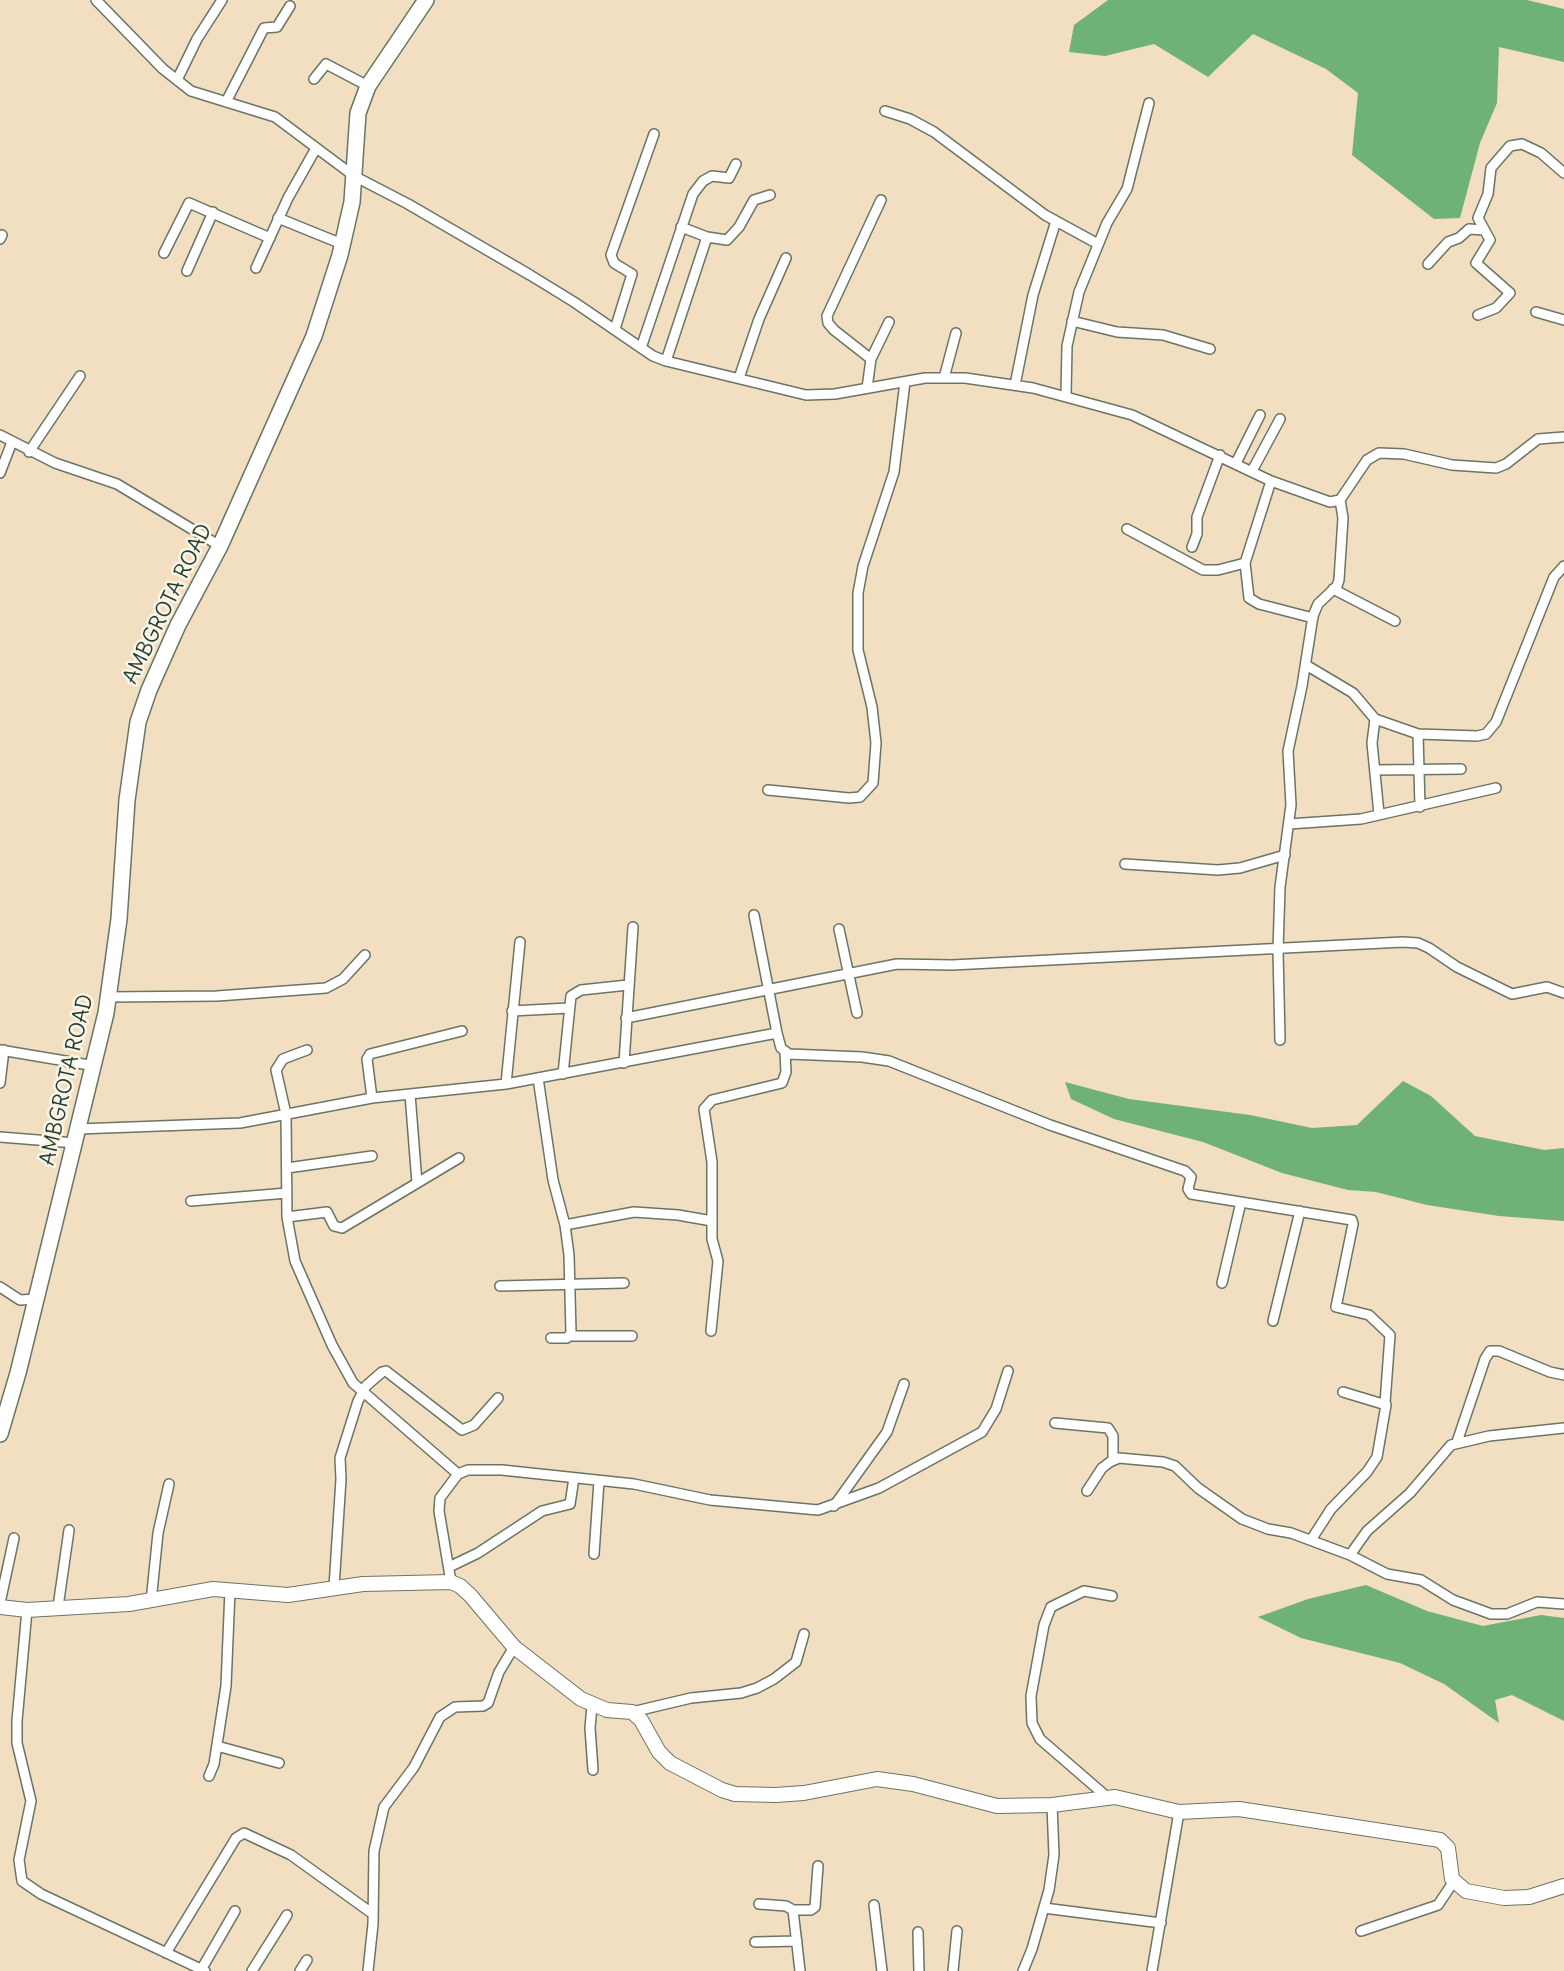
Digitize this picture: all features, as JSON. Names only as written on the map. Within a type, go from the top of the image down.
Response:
[{"type":"main road","name":"AMBGROTA ROAD","points":[[0,1434],[95,1066],[119,919],[127,800],[138,722],[149,690],[178,625],[220,546],[314,336],[342,244],[354,176],[358,113],[368,86],[426,0]]},
{"type":"street","points":[[96,0],[191,91],[275,117],[315,150],[354,176],[408,204],[530,275],[615,329],[652,356],[806,395],[944,378],[965,378],[1066,395],[1132,415],[1220,455],[1271,482],[1330,502],[1340,500]]},
{"type":"street","points":[[177,80],[197,39],[222,0]]},
{"type":"street","points":[[226,102],[264,28],[278,27],[290,6]]},
{"type":"street","points":[[314,79],[326,64],[368,86]]},
{"type":"street","points":[[1066,395],[1067,346],[1078,292],[1107,223],[1127,189],[1149,103]]},
{"type":"street","points":[[885,111],[910,119],[934,132],[1056,221],[1098,244]]},
{"type":"street","points":[[615,329],[632,274],[614,263],[610,255],[654,134]]},
{"type":"street","points":[[1478,315],[1496,308],[1510,293],[1476,263],[1490,240],[1478,214],[1488,194],[1489,174],[1510,146],[1522,144],[1533,148],[1564,173]]},
{"type":"street","points":[[256,268],[278,218],[315,150]]},
{"type":"street","points":[[641,348],[681,227],[697,187],[712,176],[729,178],[736,164]]},
{"type":"street","points":[[681,227],[707,237],[727,240],[733,236],[754,200],[770,195]]},
{"type":"street","points":[[871,358],[834,330],[828,323],[827,316],[881,200]]},
{"type":"street","points":[[164,254],[187,205],[193,203],[270,238]]},
{"type":"street","points":[[187,271],[213,212]]},
{"type":"street","points":[[278,218],[342,244]]},
{"type":"street","points":[[1015,385],[1033,294],[1056,221]]},
{"type":"street","points":[[1428,264],[1448,242],[1459,238],[1469,229],[1485,230]]},
{"type":"street","points":[[666,361],[707,237]]},
{"type":"street","points":[[739,378],[759,319],[786,258]]},
{"type":"street","points":[[1536,312],[1564,320]]},
{"type":"street","points":[[1071,321],[1117,332],[1163,335],[1210,349]]},
{"type":"street","points":[[867,388],[871,358],[889,322]]},
{"type":"street","points":[[944,378],[956,333]]},
{"type":"street","points":[[29,452],[80,376]]},
{"type":"street","points":[[768,790],[849,798],[860,797],[873,783],[876,743],[872,707],[858,650],[858,593],[863,566],[894,472],[905,382]]},
{"type":"street","points":[[1236,463],[1260,415]]},
{"type":"street","points":[[1252,471],[1280,418]]},
{"type":"street","points":[[0,435],[29,452],[117,484],[220,546]]},
{"type":"street","points":[[1280,1040],[1278,950],[1280,887],[1290,824],[1288,751],[1306,665],[1313,618],[1318,604],[1334,589],[1339,580],[1343,518],[1340,500],[1367,460],[1379,453],[1404,454],[1452,465],[1496,468],[1506,464],[1538,439],[1564,437]]},
{"type":"street","points":[[0,473],[12,442]]},
{"type":"street","points":[[1192,547],[1197,534],[1197,517],[1220,455]]},
{"type":"street","points":[[1271,482],[1245,563],[1251,600],[1313,618]]},
{"type":"street","points":[[1127,530],[1203,570],[1218,570],[1245,563]]},
{"type":"street","points":[[1306,665],[1353,693],[1375,719],[1418,734],[1477,736],[1491,731],[1554,577],[1564,566]]},
{"type":"street","points":[[1334,589],[1348,599],[1395,621]]},
{"type":"street","points":[[1375,719],[1372,743],[1379,814]]},
{"type":"street","points":[[1418,734],[1420,807]]},
{"type":"street","points":[[1375,770],[1461,769]]},
{"type":"street","points":[[1290,824],[1340,822],[1420,807],[1496,788]]},
{"type":"street","points":[[1125,864],[1240,868],[1285,855]]},
{"type":"street","points":[[711,1331],[718,1261],[712,1239],[712,1162],[705,1106],[712,1100],[778,1085],[786,1072],[785,1052],[777,1033],[754,915]]},
{"type":"street","points":[[624,1063],[633,927]]},
{"type":"street","points":[[839,929],[857,1013]]},
{"type":"street","points":[[506,1084],[520,942]]},
{"type":"street","points":[[626,1018],[911,963],[951,965],[1418,943],[1470,974],[1512,994],[1547,987],[1564,993]]},
{"type":"street","points":[[108,997],[217,996],[326,988],[343,979],[365,955]]},
{"type":"street","points":[[563,1074],[569,1008],[574,992],[628,985]]},
{"type":"street","points":[[513,1011],[569,1008]]},
{"type":"street","points":[[372,1098],[367,1059],[370,1054],[462,1030]]},
{"type":"street","points":[[0,1137],[76,1136],[171,1124],[240,1123],[372,1098],[506,1084],[777,1033]]},
{"type":"street","points":[[0,1083],[2,1050],[95,1066]]},
{"type":"street","points":[[307,1050],[283,1059],[277,1066],[286,1114],[287,1217],[295,1261],[342,1366],[362,1392],[458,1474]]},
{"type":"street","points":[[785,1052],[794,1055],[862,1057],[890,1061],[1050,1125],[1185,1171],[1191,1177],[1188,1189],[1191,1194],[1349,1218],[1353,1221],[1336,1307],[1374,1317],[1390,1335],[1385,1404],[1378,1449],[1373,1465],[1332,1509],[1311,1540]]},
{"type":"street","points":[[538,1078],[553,1180],[566,1225],[570,1336]]},
{"type":"street","points":[[410,1094],[417,1183]]},
{"type":"street","points":[[287,1168],[372,1156]]},
{"type":"street","points":[[287,1217],[327,1212],[334,1226],[339,1229],[459,1158]]},
{"type":"street","points":[[191,1201],[287,1193]]},
{"type":"street","points":[[1222,1282],[1242,1202]]},
{"type":"street","points":[[1273,1321],[1300,1211]]},
{"type":"street","points":[[566,1225],[634,1212],[678,1215],[712,1221]]},
{"type":"street","points":[[500,1286],[624,1283]]},
{"type":"street","points":[[0,1287],[20,1300],[36,1299]]},
{"type":"street","points":[[551,1338],[632,1336]]},
{"type":"street","points":[[1457,1442],[1485,1359],[1490,1351],[1499,1351],[1550,1372],[1564,1375]]},
{"type":"street","points":[[334,1587],[341,1479],[340,1458],[362,1392],[379,1374],[386,1371],[462,1430],[474,1425],[498,1398]]},
{"type":"street","points":[[451,1582],[439,1511],[440,1498],[458,1474],[483,1469],[661,1488],[710,1500],[762,1503],[801,1510],[834,1506],[879,1488],[982,1432],[996,1409],[1008,1371]]},
{"type":"street","points":[[834,1506],[887,1432],[903,1384]]},
{"type":"street","points":[[1343,1392],[1385,1404]]},
{"type":"street","points":[[1055,1423],[1108,1428],[1113,1436],[1113,1461]]},
{"type":"street","points":[[1350,1555],[1367,1531],[1410,1493],[1451,1445],[1457,1442],[1564,1428]]},
{"type":"street","points":[[1088,1491],[1102,1468],[1113,1461],[1137,1459],[1170,1464],[1198,1488],[1242,1519],[1311,1540],[1350,1555],[1387,1574],[1421,1580],[1453,1600],[1491,1614],[1507,1614],[1537,1602],[1564,1604]]},
{"type":"street","points":[[449,1567],[478,1553],[542,1511],[570,1504],[574,1479]]},
{"type":"street","points":[[594,1554],[599,1481]]},
{"type":"street","points":[[151,1602],[156,1544],[169,1484]]},
{"type":"street","points":[[58,1607],[69,1530]]},
{"type":"street","points":[[14,1538],[0,1605],[27,1610],[151,1602],[195,1591],[231,1590],[288,1595],[334,1587],[451,1582],[470,1594],[514,1647],[592,1706],[632,1712],[691,1698],[733,1694],[757,1688],[774,1679],[796,1662],[804,1634]]},
{"type":"street","points":[[209,1776],[217,1746],[226,1686],[231,1590]]},
{"type":"street","points":[[1107,1797],[1035,1731],[1031,1696],[1044,1625],[1052,1607],[1084,1591],[1112,1596]]},
{"type":"street","points":[[27,1610],[17,1721],[17,1743],[31,1801],[19,1860],[22,1881],[41,1894],[203,1970],[235,1911]]},
{"type":"street","points":[[368,1971],[373,1914],[374,1851],[384,1807],[414,1767],[440,1717],[455,1707],[483,1706],[488,1703],[499,1672],[514,1647]]},
{"type":"street","points":[[592,1706],[590,1728],[593,1770]]},
{"type":"street","points":[[632,1712],[641,1720],[660,1752],[670,1763],[722,1790],[735,1794],[804,1793],[878,1779],[914,1784],[997,1806],[1052,1805],[1107,1797],[1179,1812],[1239,1809],[1440,1840],[1448,1848],[1454,1881],[1466,1891],[1504,1898],[1529,1897],[1564,1886]]},
{"type":"street","points":[[217,1746],[279,1763]]},
{"type":"street","points":[[1023,1971],[1044,1908],[1054,1855],[1052,1805]]},
{"type":"street","points":[[1152,1971],[1179,1812]]},
{"type":"street","points":[[166,1953],[236,1838],[243,1833],[291,1855],[373,1914]]},
{"type":"street","points":[[759,1904],[786,1906],[793,1910],[811,1910],[815,1907],[818,1866]]},
{"type":"street","points":[[1361,1931],[1438,1905],[1454,1881]]},
{"type":"street","points":[[874,1905],[882,1971]]},
{"type":"street","points":[[1044,1908],[1161,1923]]},
{"type":"street","points":[[793,1910],[801,1971]]},
{"type":"street","points":[[252,1971],[286,1915]]},
{"type":"street","points":[[953,1971],[957,1931]]},
{"type":"street","points":[[918,1932],[919,1971]]},
{"type":"street","points":[[756,1942],[797,1941]]},
{"type":"street","points":[[300,1971],[307,1960]]},
{"type":"green space","points":[[1108,0],[1527,0],[1564,9],[1564,62],[1499,47],[1497,103],[1480,143],[1460,218],[1434,219],[1352,155],[1358,93],[1326,69],[1253,34],[1208,77],[1154,44],[1105,56],[1069,52],[1074,25]]},
{"type":"green space","points":[[1403,1081],[1431,1096],[1475,1136],[1544,1150],[1564,1148],[1564,1221],[1499,1216],[1427,1205],[1376,1192],[1348,1190],[1282,1173],[1203,1142],[1114,1119],[1071,1099],[1065,1082],[1129,1099],[1250,1115],[1312,1128],[1357,1125]]},
{"type":"green space","points":[[1366,1585],[1427,1611],[1483,1626],[1541,1615],[1564,1618],[1564,1721],[1512,1695],[1495,1700],[1499,1723],[1444,1684],[1400,1663],[1301,1638],[1258,1617],[1308,1599]]}]
